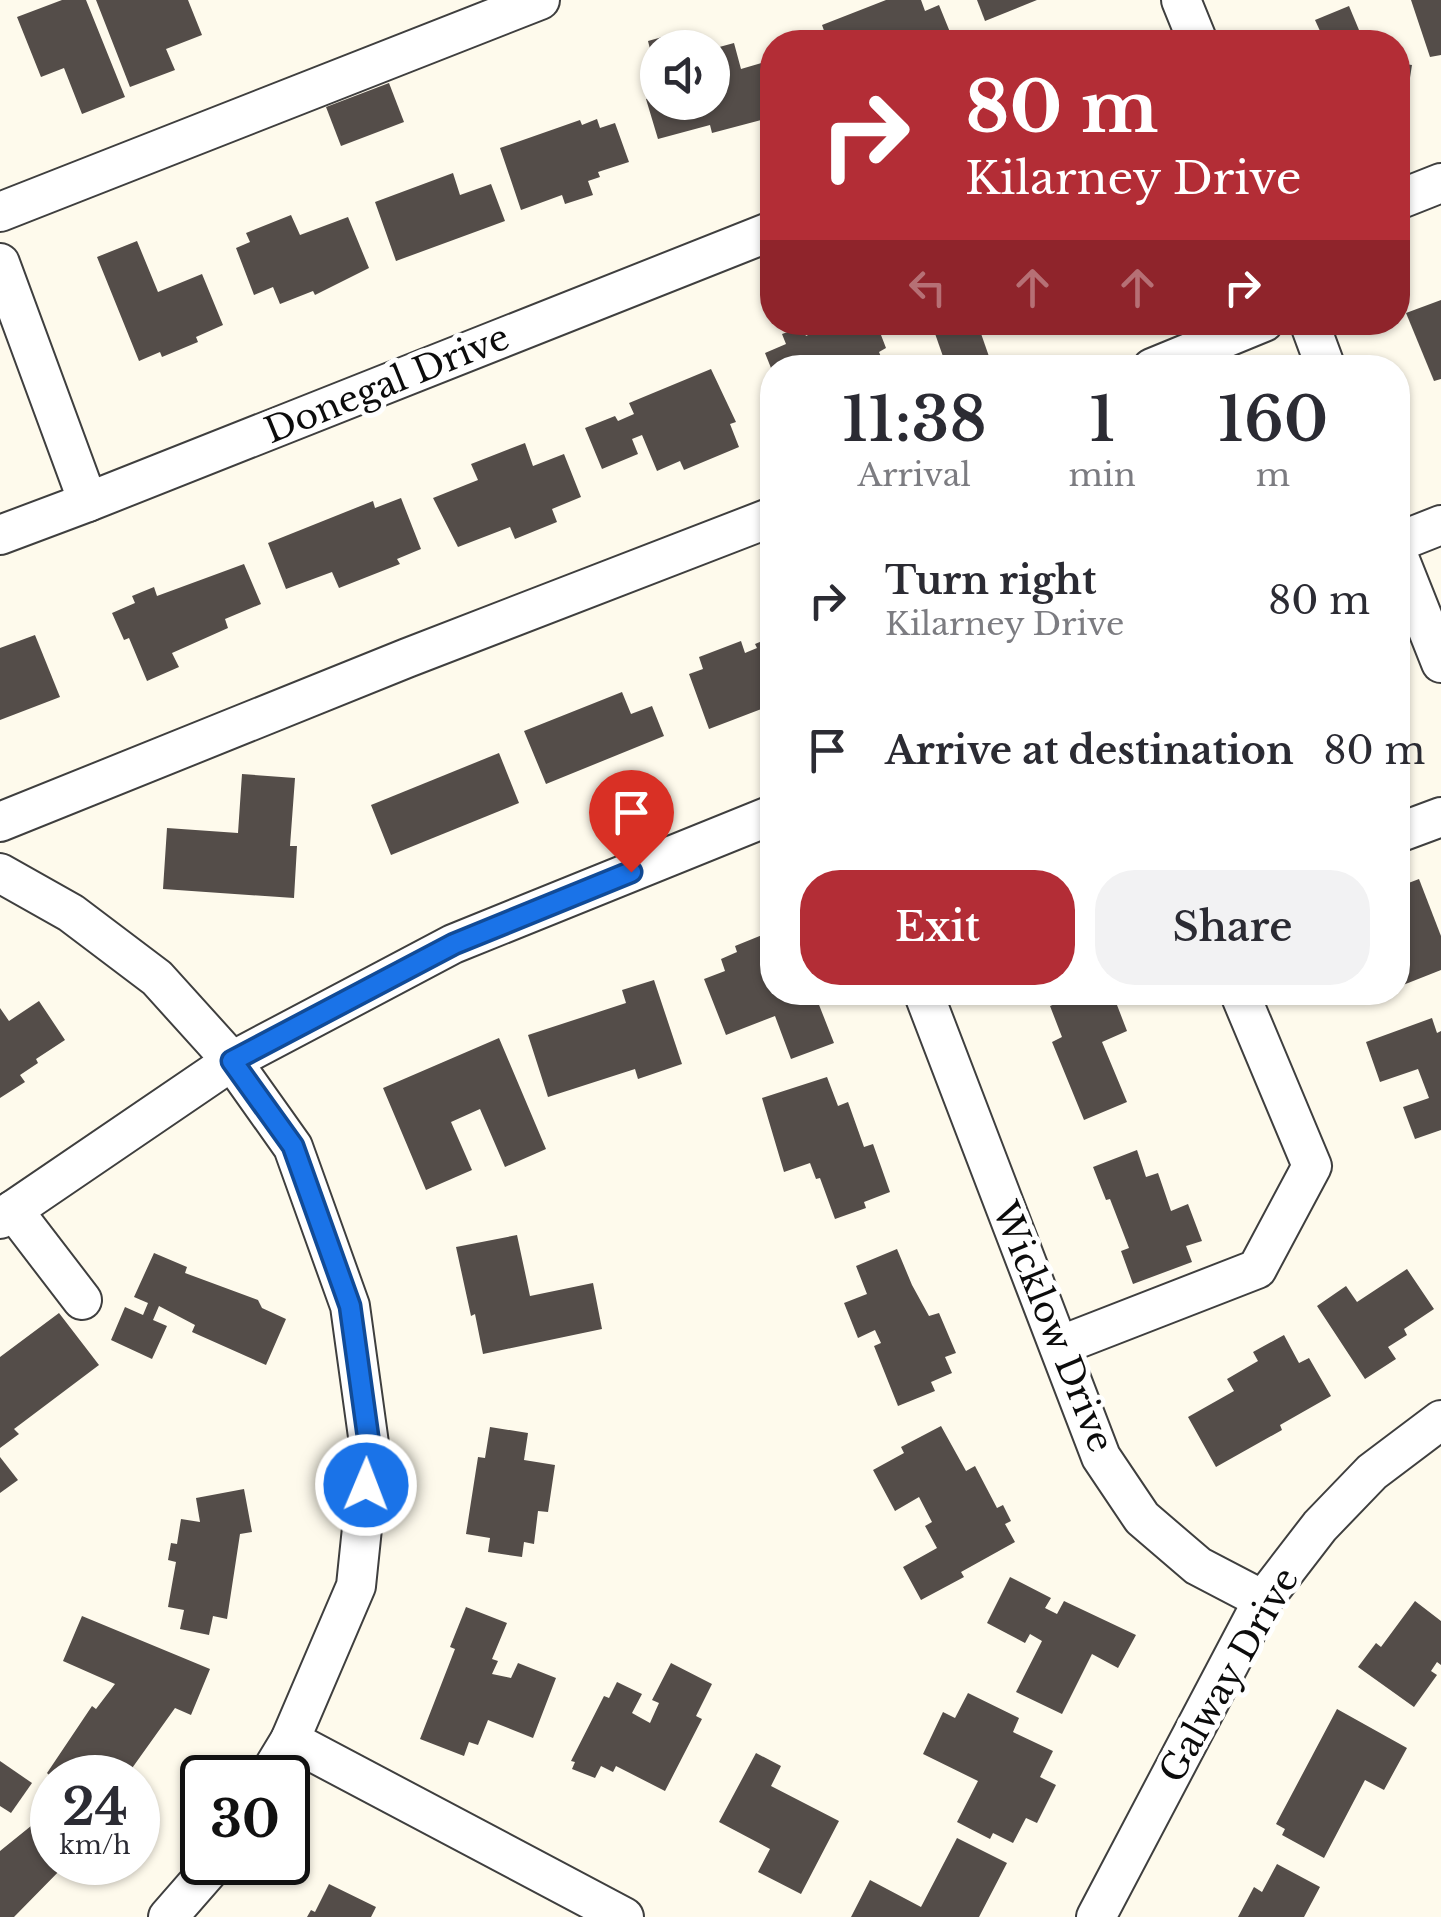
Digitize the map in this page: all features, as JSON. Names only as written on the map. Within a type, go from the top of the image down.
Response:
[{"type":"street","points":[[0,212],[540,0]]},
{"type":"street","points":[[1181,0],[1193,30]]},
{"type":"street","points":[[1410,195],[1441,183]]},
{"type":"street","name":"Donegal Drive","points":[[0,534],[760,236]]},
{"type":"street","points":[[0,263],[88,502]]},
{"type":"street","points":[[1184,355],[1232,335]]},
{"type":"street","points":[[0,822],[760,522]]},
{"type":"street","points":[[1410,547],[1441,525]]},
{"type":"street","points":[[1410,586],[1441,663]]},
{"type":"street","points":[[1410,829],[1441,817]]},
{"type":"street","points":[[82,1300],[7,1214],[232,1061],[454,944],[760,820]]},
{"type":"street","points":[[0,873],[71,914],[157,978],[232,1061],[293,1146],[350,1306],[370,1451],[356,1586],[281,1755]]},
{"type":"street","name":"Wicklow Drive","points":[[927,1005],[1102,1457],[1142,1518],[1198,1566],[1263,1600]]},
{"type":"street","points":[[1059,1346],[1257,1269],[1312,1166],[1244,1005]]},
{"type":"street","name":"Galway Drive","points":[[1096,1917],[1263,1600],[1320,1526],[1372,1472],[1441,1420]]},
{"type":"street","points":[[290,1740],[624,1917]]},
{"type":"street","points":[[168,1917],[196,1885]]},
{"type":"building","points":[[62,0],[86,0],[125,97],[82,114],[64,68],[41,77],[17,17]]},
{"type":"building","points":[[96,0],[188,0],[202,35],[166,49],[175,70],[130,87]]},
{"type":"building","points":[[886,0],[921,0],[925,11],[939,5],[949,30],[824,30],[822,25]]},
{"type":"building","points":[[977,0],[1037,0],[985,21]]},
{"type":"building","points":[[1411,0],[1441,0],[1441,55],[1430,57]]},
{"type":"building","points":[[1349,6],[1359,30],[1320,30],[1315,20]]},
{"type":"building","points":[[734,43],[741,69],[760,63],[760,120],[712,133],[710,125],[658,139],[652,120],[730,120],[730,44]]},
{"type":"building","points":[[389,83],[404,122],[341,146],[326,107]]},
{"type":"building","points":[[597,119],[600,128],[615,123],[629,162],[598,172],[600,177],[588,181],[593,195],[565,204],[562,195],[521,210],[500,148],[580,120],[582,125]]},
{"type":"building","points":[[453,173],[460,195],[491,184],[505,221],[396,261],[375,202]]},
{"type":"building","points":[[291,215],[300,235],[348,217],[369,268],[315,295],[313,291],[280,304],[273,287],[254,295],[236,248],[250,242],[246,233]]},
{"type":"building","points":[[137,241],[158,292],[202,274],[223,325],[196,337],[198,342],[162,357],[160,352],[139,361],[97,257]]},
{"type":"building","points":[[1441,300],[1441,379],[1434,381],[1410,323],[1410,312]]},
{"type":"building","points":[[782,335],[881,335],[886,348],[880,355],[766,355],[786,344]]},
{"type":"building","points":[[936,335],[982,335],[988,355],[942,355]]},
{"type":"building","points":[[711,369],[736,422],[730,424],[739,447],[684,470],[680,461],[657,471],[642,435],[632,439],[638,454],[602,469],[585,428],[615,416],[618,421],[634,414],[629,403]]},
{"type":"building","points":[[525,443],[533,466],[564,454],[581,497],[552,509],[557,522],[515,539],[510,527],[458,547],[433,498],[478,480],[471,464]]},
{"type":"building","points":[[401,498],[421,549],[397,559],[400,564],[339,588],[332,572],[286,589],[268,543],[373,501],[375,508]]},
{"type":"building","points":[[244,564],[261,604],[225,619],[228,628],[172,653],[179,667],[147,681],[129,638],[124,640],[112,613],[135,603],[132,596],[154,587],[157,596]]},
{"type":"building","points":[[35,635],[60,697],[0,720],[0,648]]},
{"type":"building","points":[[741,641],[745,653],[757,648],[755,644],[760,642],[760,710],[709,729],[689,674],[703,669],[699,657]]},
{"type":"building","points":[[622,692],[631,714],[652,706],[664,736],[546,784],[524,731]]},
{"type":"building","points":[[499,753],[519,803],[391,855],[371,805]]},
{"type":"building","points":[[242,774],[295,778],[290,846],[297,846],[294,898],[163,889],[167,828],[238,833]]},
{"type":"building","points":[[1419,879],[1441,936],[1441,970],[1410,982],[1410,882]]},
{"type":"building","points":[[760,936],[760,1005],[819,1005],[834,1043],[791,1059],[775,1016],[726,1035],[704,979],[725,971],[721,959],[737,952],[735,946]]},
{"type":"building","points":[[654,980],[682,1064],[638,1079],[635,1069],[548,1097],[528,1035],[626,1003],[622,990]]},
{"type":"building","points":[[39,1001],[65,1040],[36,1059],[38,1063],[20,1075],[25,1082],[0,1098],[0,1008],[9,1021]]},
{"type":"building","points":[[1117,1005],[1127,1031],[1102,1042],[1127,1102],[1084,1120],[1052,1042],[1062,1037],[1050,1006]]},
{"type":"building","points":[[1432,1018],[1437,1033],[1441,1031],[1441,1130],[1415,1139],[1403,1107],[1429,1098],[1418,1069],[1380,1082],[1366,1042]]},
{"type":"building","points":[[499,1038],[546,1149],[505,1167],[480,1109],[451,1122],[472,1170],[426,1190],[383,1088]]},
{"type":"building","points":[[827,1077],[838,1106],[848,1102],[864,1147],[873,1144],[890,1192],[864,1202],[866,1208],[835,1219],[820,1178],[816,1179],[810,1163],[784,1172],[762,1098]]},
{"type":"building","points":[[1137,1150],[1146,1177],[1158,1173],[1171,1211],[1188,1204],[1202,1241],[1186,1246],[1192,1262],[1133,1284],[1121,1251],[1129,1248],[1093,1167]]},
{"type":"building","points":[[517,1235],[530,1296],[593,1283],[602,1329],[483,1354],[456,1247]]},
{"type":"building","points":[[897,1249],[929,1316],[939,1313],[956,1353],[945,1357],[952,1373],[931,1382],[935,1391],[898,1406],[874,1346],[881,1343],[875,1330],[858,1338],[844,1303],[867,1294],[856,1266]]},
{"type":"building","points":[[154,1253],[187,1267],[185,1273],[258,1300],[262,1308],[286,1319],[266,1365],[192,1332],[195,1325],[159,1306],[153,1320],[167,1326],[152,1359],[111,1340],[125,1307],[143,1315],[148,1303],[134,1297]]},
{"type":"building","points":[[1407,1269],[1434,1309],[1404,1329],[1407,1335],[1388,1347],[1396,1359],[1365,1379],[1317,1306],[1346,1286],[1357,1302]]},
{"type":"building","points":[[59,1313],[99,1365],[14,1429],[19,1434],[0,1448],[0,1357]]},
{"type":"building","points":[[1284,1335],[1299,1363],[1309,1358],[1331,1396],[1280,1425],[1282,1430],[1216,1467],[1188,1417],[1234,1391],[1227,1379],[1258,1361],[1253,1352]]},
{"type":"building","points":[[941,1426],[966,1471],[975,1466],[997,1508],[1003,1505],[1011,1521],[1005,1524],[1015,1542],[961,1572],[964,1577],[921,1600],[903,1567],[937,1548],[925,1526],[932,1522],[919,1497],[895,1511],[873,1470],[904,1453],[901,1447]]},
{"type":"building","points":[[490,1427],[528,1433],[524,1460],[555,1465],[548,1512],[538,1511],[534,1544],[524,1542],[522,1557],[488,1552],[490,1538],[466,1534],[478,1457],[485,1458]]},
{"type":"building","points":[[0,1457],[18,1480],[0,1493]]},
{"type":"building","points":[[244,1489],[252,1532],[240,1534],[227,1619],[213,1616],[209,1635],[180,1629],[184,1610],[168,1607],[176,1562],[168,1560],[171,1543],[177,1544],[181,1519],[200,1522],[196,1498]]},
{"type":"building","points":[[1010,1577],[1051,1598],[1045,1608],[1057,1614],[1064,1601],[1136,1635],[1118,1668],[1092,1654],[1062,1714],[1016,1692],[1042,1641],[1030,1634],[1025,1643],[987,1623]]},
{"type":"building","points":[[1415,1601],[1441,1621],[1441,1665],[1437,1662],[1431,1671],[1437,1675],[1414,1707],[1358,1667],[1376,1643],[1381,1647]]},
{"type":"building","points":[[466,1607],[507,1623],[492,1659],[498,1661],[492,1674],[511,1678],[518,1663],[556,1678],[533,1738],[488,1720],[478,1745],[469,1742],[464,1756],[420,1739],[455,1649],[450,1647]]},
{"type":"building","points":[[82,1616],[210,1669],[191,1715],[175,1708],[141,1755],[59,1755],[92,1706],[96,1709],[115,1684],[63,1661]]},
{"type":"building","points":[[671,1663],[712,1684],[696,1716],[702,1719],[665,1791],[616,1766],[613,1772],[601,1766],[595,1778],[572,1769],[575,1762],[571,1761],[604,1696],[609,1698],[617,1682],[642,1694],[632,1713],[650,1723],[659,1703],[652,1700]]},
{"type":"building","points":[[968,1693],[1019,1718],[1013,1732],[1053,1751],[1040,1777],[1056,1785],[1037,1823],[1026,1818],[1013,1843],[993,1833],[990,1839],[957,1822],[978,1781],[923,1754],[943,1712],[955,1718]]},
{"type":"building","points":[[1337,1709],[1407,1748],[1384,1790],[1365,1780],[1324,1858],[1282,1835],[1285,1829],[1276,1824]]},
{"type":"building","points":[[756,1753],[781,1766],[771,1786],[839,1821],[801,1894],[758,1872],[770,1849],[719,1822]]},
{"type":"building","points":[[0,1761],[30,1782],[30,1786],[11,1813],[0,1806]]},
{"type":"building","points":[[30,1827],[30,1885],[45,1885],[14,1917],[0,1917],[0,1851]]},
{"type":"building","points":[[957,1838],[1007,1863],[979,1917],[851,1917],[870,1880],[921,1907]]},
{"type":"building","points":[[1277,1864],[1320,1887],[1304,1917],[1238,1917],[1254,1887],[1262,1892]]},
{"type":"building","points":[[329,1884],[376,1907],[371,1917],[307,1917],[311,1910],[315,1912]]},
{"type":"route","points":[[366,1485],[370,1451],[350,1306],[293,1146],[232,1061],[454,944],[631,872]]}]
